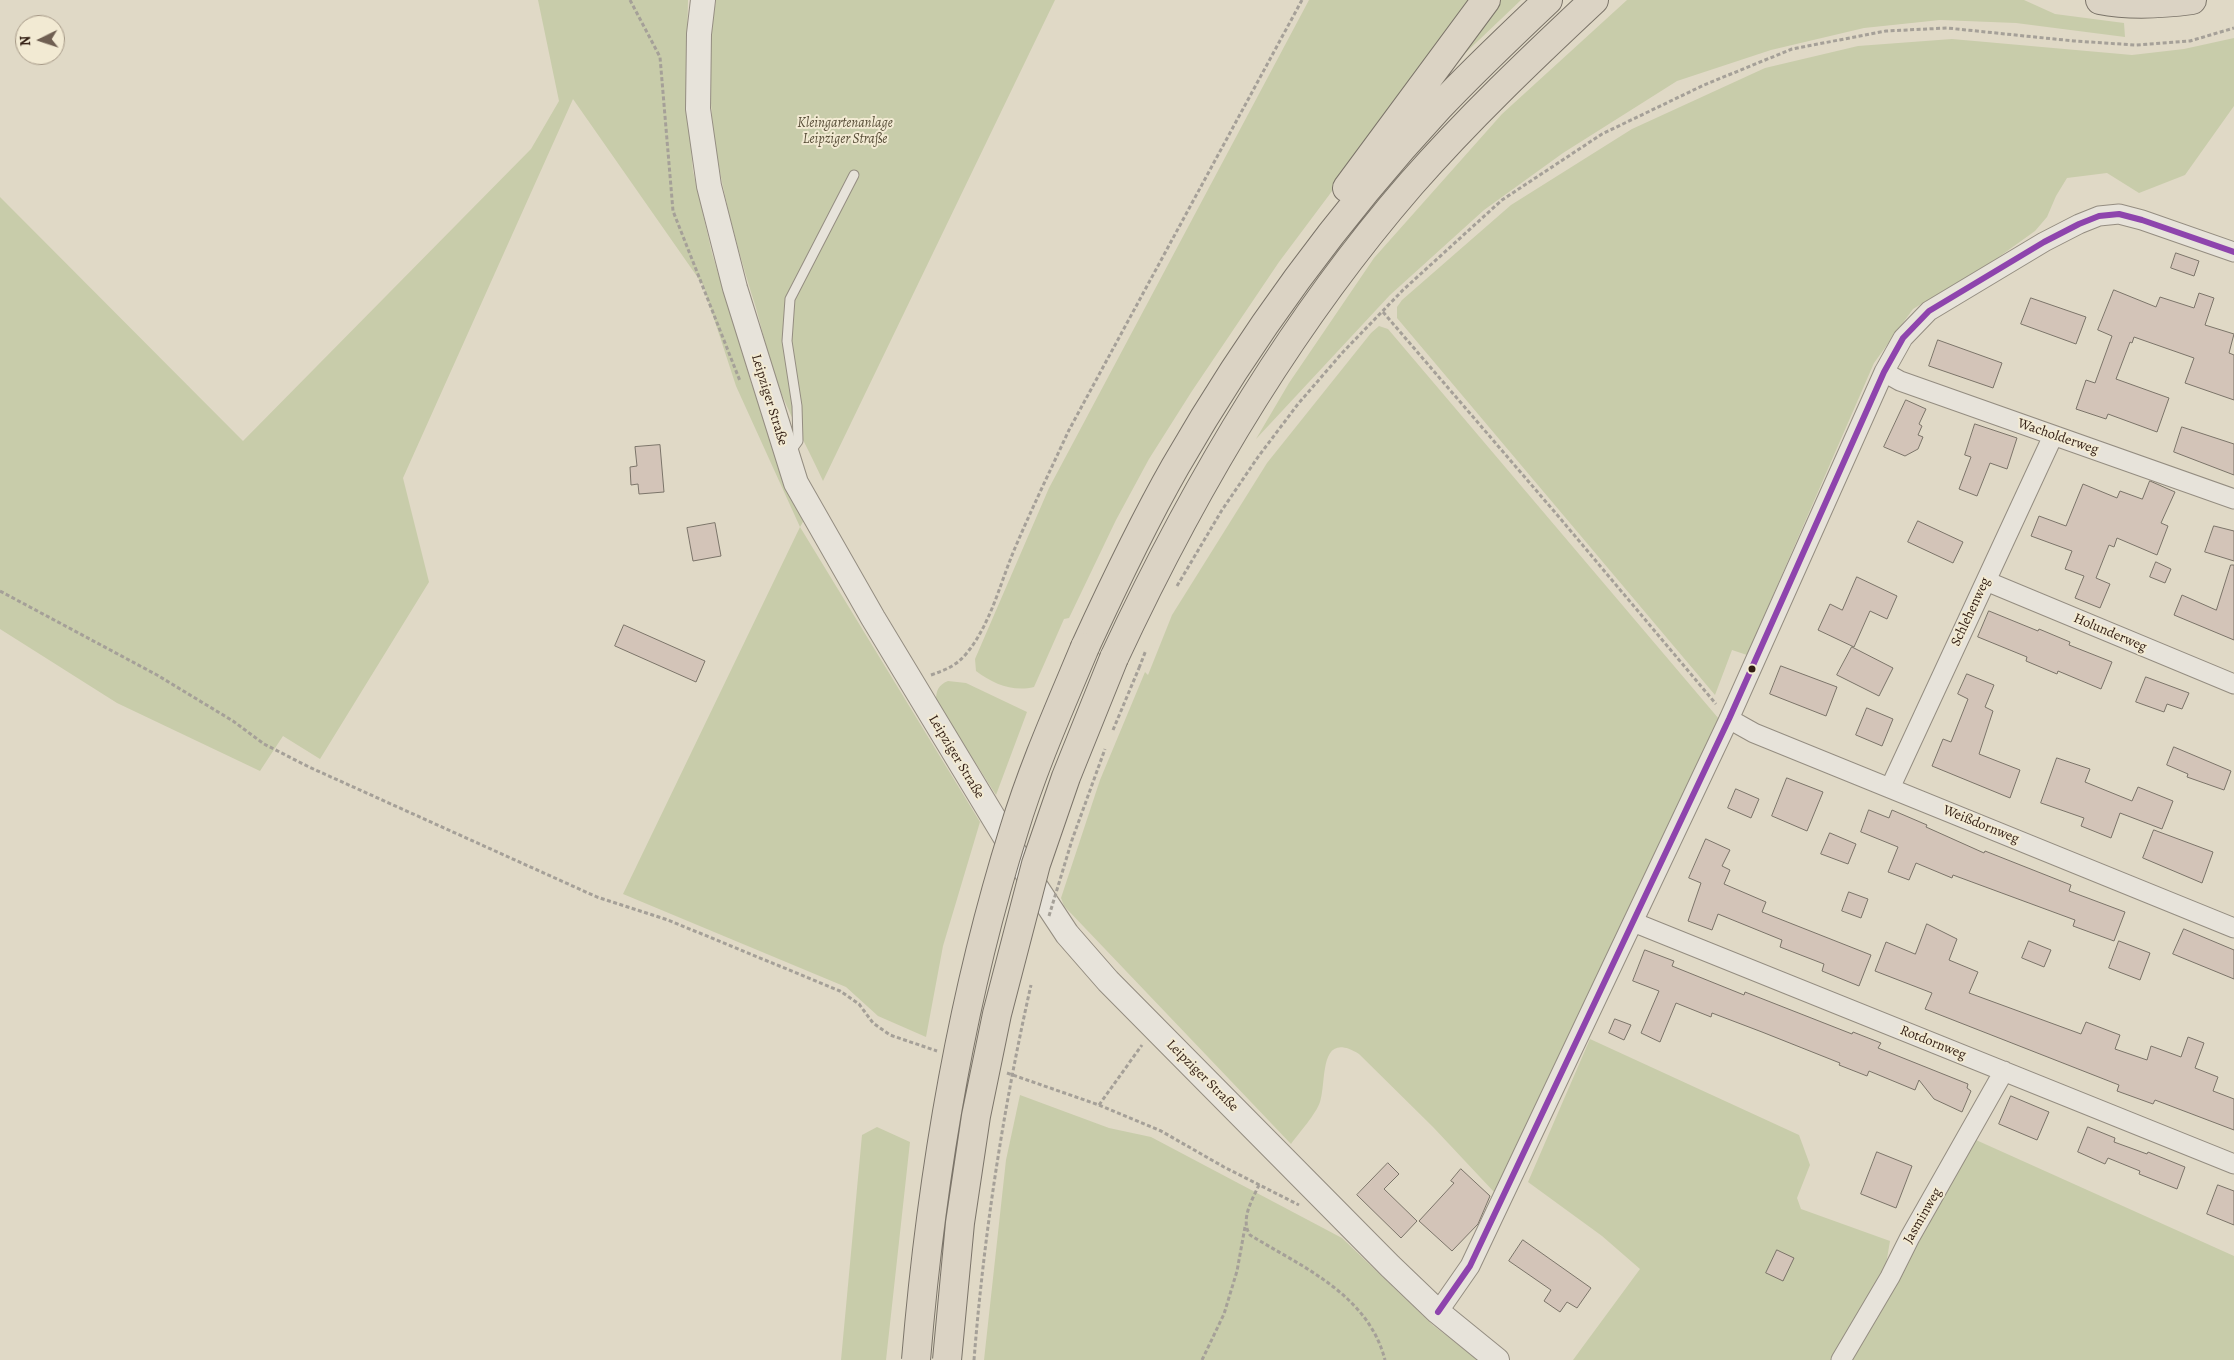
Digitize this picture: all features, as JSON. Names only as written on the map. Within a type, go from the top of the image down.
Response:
[{"type":"highway","points":[[1298,277],[1309,240],[1486,0]]},
{"type":"highway","points":[[916,1360],[932,1212],[943,1132],[956,1056],[981,948],[1014,831],[1036,764],[1085,647],[1120,572],[1175,468],[1238,366],[1298,277],[1439,107],[1548,0]]},
{"type":"highway","points":[[947,1360],[963,1204],[976,1116],[996,1014],[1036,864],[1066,777],[1114,658],[1144,593],[1211,467],[1282,353],[1367,239],[1412,184],[1497,92],[1594,0]]},
{"type":"highway","points":[[2100,0],[2136,4],[2163,4],[2192,0]]},
{"type":"street","name":"Leipziger Straße","points":[[703,0],[697,76],[698,108],[704,161],[735,288],[786,456],[802,496],[1002,834],[1062,927],[1092,964],[1390,1266],[1438,1312],[1497,1360]]},
{"type":"street","points":[[1438,1312],[1470,1266],[1729,719],[1884,372],[1903,338],[1929,311],[2044,242],[2078,224],[2099,216],[2119,214],[2142,220],[2234,252]]},
{"type":"street","name":"Wacholderweg","points":[[1884,372],[1900,381],[2234,498]]},
{"type":"street","name":"Schlehenweg","points":[[1890,788],[2053,436]]},
{"type":"street","name":"Holunderweg","points":[[1986,581],[2234,684]]},
{"type":"street","name":"Weißdornweg","points":[[1729,719],[1754,734],[2234,928]]},
{"type":"street","name":"Rotdornweg","points":[[1632,922],[2234,1164]]},
{"type":"street","name":"Jasminweg","points":[[1841,1360],[1876,1302],[1910,1237],[2004,1071]]},
{"type":"lane","points":[[786,456],[798,441],[797,406],[787,341],[790,299],[854,175]]},
{"type":"path","points":[[630,0],[660,57],[673,211],[740,382]]},
{"type":"path","points":[[912,684],[924,677],[954,666],[976,640],[990,612],[1038,496],[1069,430],[1302,0]]},
{"type":"path","points":[[1172,595],[1196,552],[1258,456],[1298,404],[1343,352],[1403,290],[1502,200],[1602,134],[1704,85],[1792,50],[1886,31],[1947,28],[2074,41],[2136,45],[2190,40],[2234,28]]},
{"type":"path","points":[[1383,312],[1729,719]]},
{"type":"path","points":[[0,591],[157,675],[234,721],[264,744],[597,897],[668,920],[840,991],[859,1004],[873,1023],[890,1035],[910,1042]]},
{"type":"path","points":[[1112,731],[1148,643]]},
{"type":"path","points":[[1047,921],[1072,840],[1108,740]]},
{"type":"path","points":[[974,1360],[998,1147],[1033,976]]},
{"type":"path","points":[[1099,1105],[1155,1028]]},
{"type":"path","points":[[1031,1081],[1099,1105],[1162,1131],[1307,1210]]},
{"type":"path","points":[[1202,1360],[1224,1314],[1237,1271],[1246,1221],[1259,1185]]},
{"type":"path","points":[[1246,1221],[1245,1229],[1250,1235],[1324,1279],[1337,1289],[1363,1318],[1378,1343],[1385,1360]]},
{"type":"green space","points":[[538,0],[688,0],[686,92],[693,171],[712,253],[752,385],[779,463],[804,520],[800,527],[736,386],[703,285],[573,99],[403,478],[429,582],[320,759],[283,736],[260,771],[117,703],[0,629],[0,197],[243,441],[531,149],[559,101]]},
{"type":"green space","name":"Kleingartenanlage Leipziger Straße","points":[[716,0],[1055,0],[823,481],[778,384],[734,233],[725,195],[712,118],[710,79],[711,40]]},
{"type":"green space","points":[[1309,0],[1475,0],[1279,262],[1192,391],[1149,459],[1116,520],[1069,618],[1064,619],[1034,687],[1011,688],[989,680],[976,671],[975,659],[1049,488]]},
{"type":"green space","points":[[1498,0],[1521,0],[1458,60]]},
{"type":"green space","points":[[1627,0],[2024,0],[2055,14],[2124,23],[2125,37],[2016,23],[1940,20],[1864,28],[1771,50],[1677,81],[1563,153],[1484,210],[1390,295],[1256,439],[1289,383],[1374,258],[1502,114]]},
{"type":"green space","points":[[2234,38],[2234,106],[2185,175],[2139,193],[2107,173],[2067,178],[2056,196],[2047,217],[2035,231],[1996,259],[1913,309],[1874,363],[1747,655],[1732,650],[1715,695],[1397,318],[1397,307],[1402,300],[1511,205],[1632,129],[1765,68],[1858,46],[1952,39],[2132,55],[2184,49]]},
{"type":"green space","points":[[1379,326],[1388,329],[1719,719],[1495,1193],[1433,1127],[1359,1054],[1346,1048],[1337,1048],[1330,1053],[1318,1107],[1291,1144],[1064,906],[1061,898],[1100,780],[1145,672],[1148,675],[1172,615],[1267,463],[1371,333]]},
{"type":"green space","points":[[800,527],[980,822],[943,946],[926,1037],[878,1016],[846,987],[623,894]]},
{"type":"green space","points":[[948,681],[966,683],[1027,712],[996,795],[936,701],[938,689]]},
{"type":"green space","points":[[1590,1039],[1799,1135],[1810,1165],[1797,1198],[1801,1209],[1890,1241],[1884,1276],[1833,1360],[1573,1360],[1640,1269],[1602,1236],[1528,1182]]},
{"type":"green space","points":[[1020,1095],[1109,1128],[1151,1137],[1342,1238],[1434,1326],[1478,1360],[984,1360],[1006,1160]]},
{"type":"green space","points":[[877,1127],[910,1142],[886,1360],[841,1360],[862,1135]]},
{"type":"green space","points":[[1976,1140],[2234,1256],[2234,1360],[1851,1360]]},
{"type":"building","points":[[2176,253],[2199,261],[2194,276],[2171,268]]},
{"type":"building","points":[[2114,290],[2156,307],[2160,297],[2194,308],[2199,293],[2214,298],[2205,325],[2234,334],[2229,353],[2234,355],[2234,400],[2185,383],[2194,358],[2134,337],[2132,343],[2130,342],[2116,379],[2169,398],[2157,432],[2108,414],[2106,419],[2076,409],[2086,380],[2095,383],[2112,336],[2098,330]]},
{"type":"building","points":[[2031,298],[2086,317],[2076,344],[2021,324]]},
{"type":"building","points":[[1938,340],[2002,363],[1993,388],[1929,366]]},
{"type":"building","points":[[1906,400],[1926,409],[1919,424],[1922,426],[1918,435],[1923,437],[1918,449],[1905,456],[1884,447]]},
{"type":"building","points":[[1975,424],[2017,438],[2007,469],[1990,463],[1977,496],[1959,489],[1971,457],[1965,455]]},
{"type":"building","points":[[2182,427],[2234,444],[2234,475],[2174,452]]},
{"type":"building","points":[[660,445],[664,492],[639,494],[638,484],[631,485],[630,467],[637,466],[635,447]]},
{"type":"building","points":[[2150,481],[2175,492],[2161,523],[2168,526],[2157,555],[2117,538],[2114,547],[2109,545],[2096,578],[2110,584],[2100,608],[2075,598],[2084,576],[2065,569],[2072,551],[2031,536],[2039,516],[2066,526],[2083,484],[2117,498],[2120,491],[2142,499]]},
{"type":"building","points":[[1918,521],[1963,542],[1953,563],[1908,542]]},
{"type":"building","points":[[715,523],[721,556],[693,561],[687,528]]},
{"type":"building","points":[[2214,526],[2234,531],[2234,561],[2205,552]]},
{"type":"building","points":[[2156,562],[2171,569],[2165,583],[2150,577]]},
{"type":"building","points":[[2231,565],[2234,565],[2234,640],[2174,615],[2182,595],[2216,610]]},
{"type":"building","points":[[1857,577],[1897,596],[1887,619],[1870,611],[1854,647],[1818,630],[1830,604],[1842,610]]},
{"type":"building","points":[[1989,611],[2038,631],[2039,629],[2070,642],[2069,645],[2112,662],[2101,689],[2058,671],[2057,674],[2026,661],[2027,657],[1978,637]]},
{"type":"building","points":[[624,625],[705,661],[696,682],[615,646]]},
{"type":"building","points":[[1852,647],[1893,668],[1879,696],[1837,675]]},
{"type":"building","points":[[1781,666],[1837,687],[1826,716],[1770,694]]},
{"type":"building","points":[[1967,674],[1994,685],[1985,707],[1993,711],[1979,754],[2020,770],[2010,798],[1932,766],[1943,739],[1951,742],[1968,699],[1958,694]]},
{"type":"building","points":[[2146,677],[2189,693],[2182,709],[2167,704],[2164,712],[2136,702]]},
{"type":"building","points":[[1867,708],[1893,719],[1882,746],[1856,735]]},
{"type":"building","points":[[2174,747],[2231,771],[2224,790],[2187,777],[2188,774],[2167,765]]},
{"type":"building","points":[[2057,758],[2090,769],[2085,782],[2132,801],[2138,787],[2173,801],[2162,829],[2120,813],[2111,838],[2081,826],[2084,818],[2041,803]]},
{"type":"building","points":[[1787,778],[1823,792],[1807,831],[1772,816]]},
{"type":"building","points":[[1736,789],[1759,799],[1751,818],[1728,808]]},
{"type":"building","points":[[1869,810],[1889,818],[1892,810],[1984,853],[1985,851],[2071,885],[2069,891],[2125,912],[2114,941],[2073,926],[2075,920],[1953,875],[1952,878],[1916,863],[1909,880],[1888,872],[1898,847],[1861,832]]},
{"type":"building","points":[[2154,830],[2213,852],[2202,883],[2143,858]]},
{"type":"building","points":[[1830,833],[1856,844],[1848,864],[1821,854]]},
{"type":"building","points":[[1706,839],[1730,850],[1722,866],[1730,870],[1724,884],[1766,902],[1762,912],[1871,955],[1859,986],[1822,971],[1824,964],[1780,947],[1782,940],[1718,914],[1712,930],[1688,921],[1701,883],[1689,878]]},
{"type":"building","points":[[1849,892],[1868,899],[1861,918],[1842,911]]},
{"type":"building","points":[[1927,924],[1957,939],[1949,960],[1978,972],[1969,993],[2081,1034],[2086,1022],[2120,1035],[2115,1049],[2147,1060],[2151,1046],[2181,1057],[2188,1037],[2204,1043],[2195,1068],[2218,1077],[2213,1091],[2234,1099],[2234,1130],[2155,1100],[2153,1104],[2117,1091],[2119,1085],[1925,1009],[1932,993],[1875,971],[1886,942],[1915,954]]},
{"type":"building","points":[[2184,929],[2234,950],[2234,979],[2173,954]]},
{"type":"building","points":[[2029,941],[2051,950],[2044,967],[2022,958]]},
{"type":"building","points":[[2119,941],[2150,953],[2140,980],[2109,968]]},
{"type":"building","points":[[1645,950],[1674,961],[1672,966],[1744,995],[1745,992],[1852,1034],[1853,1032],[1881,1043],[1878,1048],[1968,1084],[1967,1088],[1971,1091],[1962,1112],[1934,1099],[1919,1080],[1915,1090],[1869,1071],[1867,1076],[1839,1065],[1840,1063],[1762,1032],[1712,1013],[1711,1017],[1676,1003],[1660,1042],[1641,1033],[1659,991],[1633,981]]},
{"type":"building","points":[[1615,1019],[1631,1025],[1624,1040],[1609,1033]]},
{"type":"building","points":[[2011,1096],[2049,1112],[2037,1140],[1999,1124]]},
{"type":"building","points":[[2088,1127],[2115,1138],[2114,1142],[2147,1154],[2148,1152],[2185,1167],[2177,1189],[2139,1174],[2140,1171],[2108,1158],[2105,1164],[2078,1152]]},
{"type":"building","points":[[1877,1152],[1912,1166],[1896,1208],[1861,1194]]},
{"type":"building","points":[[1388,1163],[1399,1174],[1384,1189],[1417,1221],[1401,1238],[1357,1195]]},
{"type":"building","points":[[1461,1169],[1490,1196],[1478,1224],[1452,1251],[1419,1221],[1454,1183],[1451,1181]]},
{"type":"building","points":[[2218,1185],[2234,1191],[2234,1225],[2207,1214]]},
{"type":"building","points":[[1523,1240],[1591,1288],[1577,1308],[1567,1302],[1560,1312],[1544,1301],[1551,1290],[1509,1261]]},
{"type":"building","points":[[1777,1250],[1794,1258],[1783,1281],[1766,1273]]},
{"type":"transit line","points":[[1438,1312],[1470,1266],[1729,719],[1884,372],[1903,338],[1929,311],[2044,242],[2099,216],[2119,214],[2142,220],[2234,252]]}]
